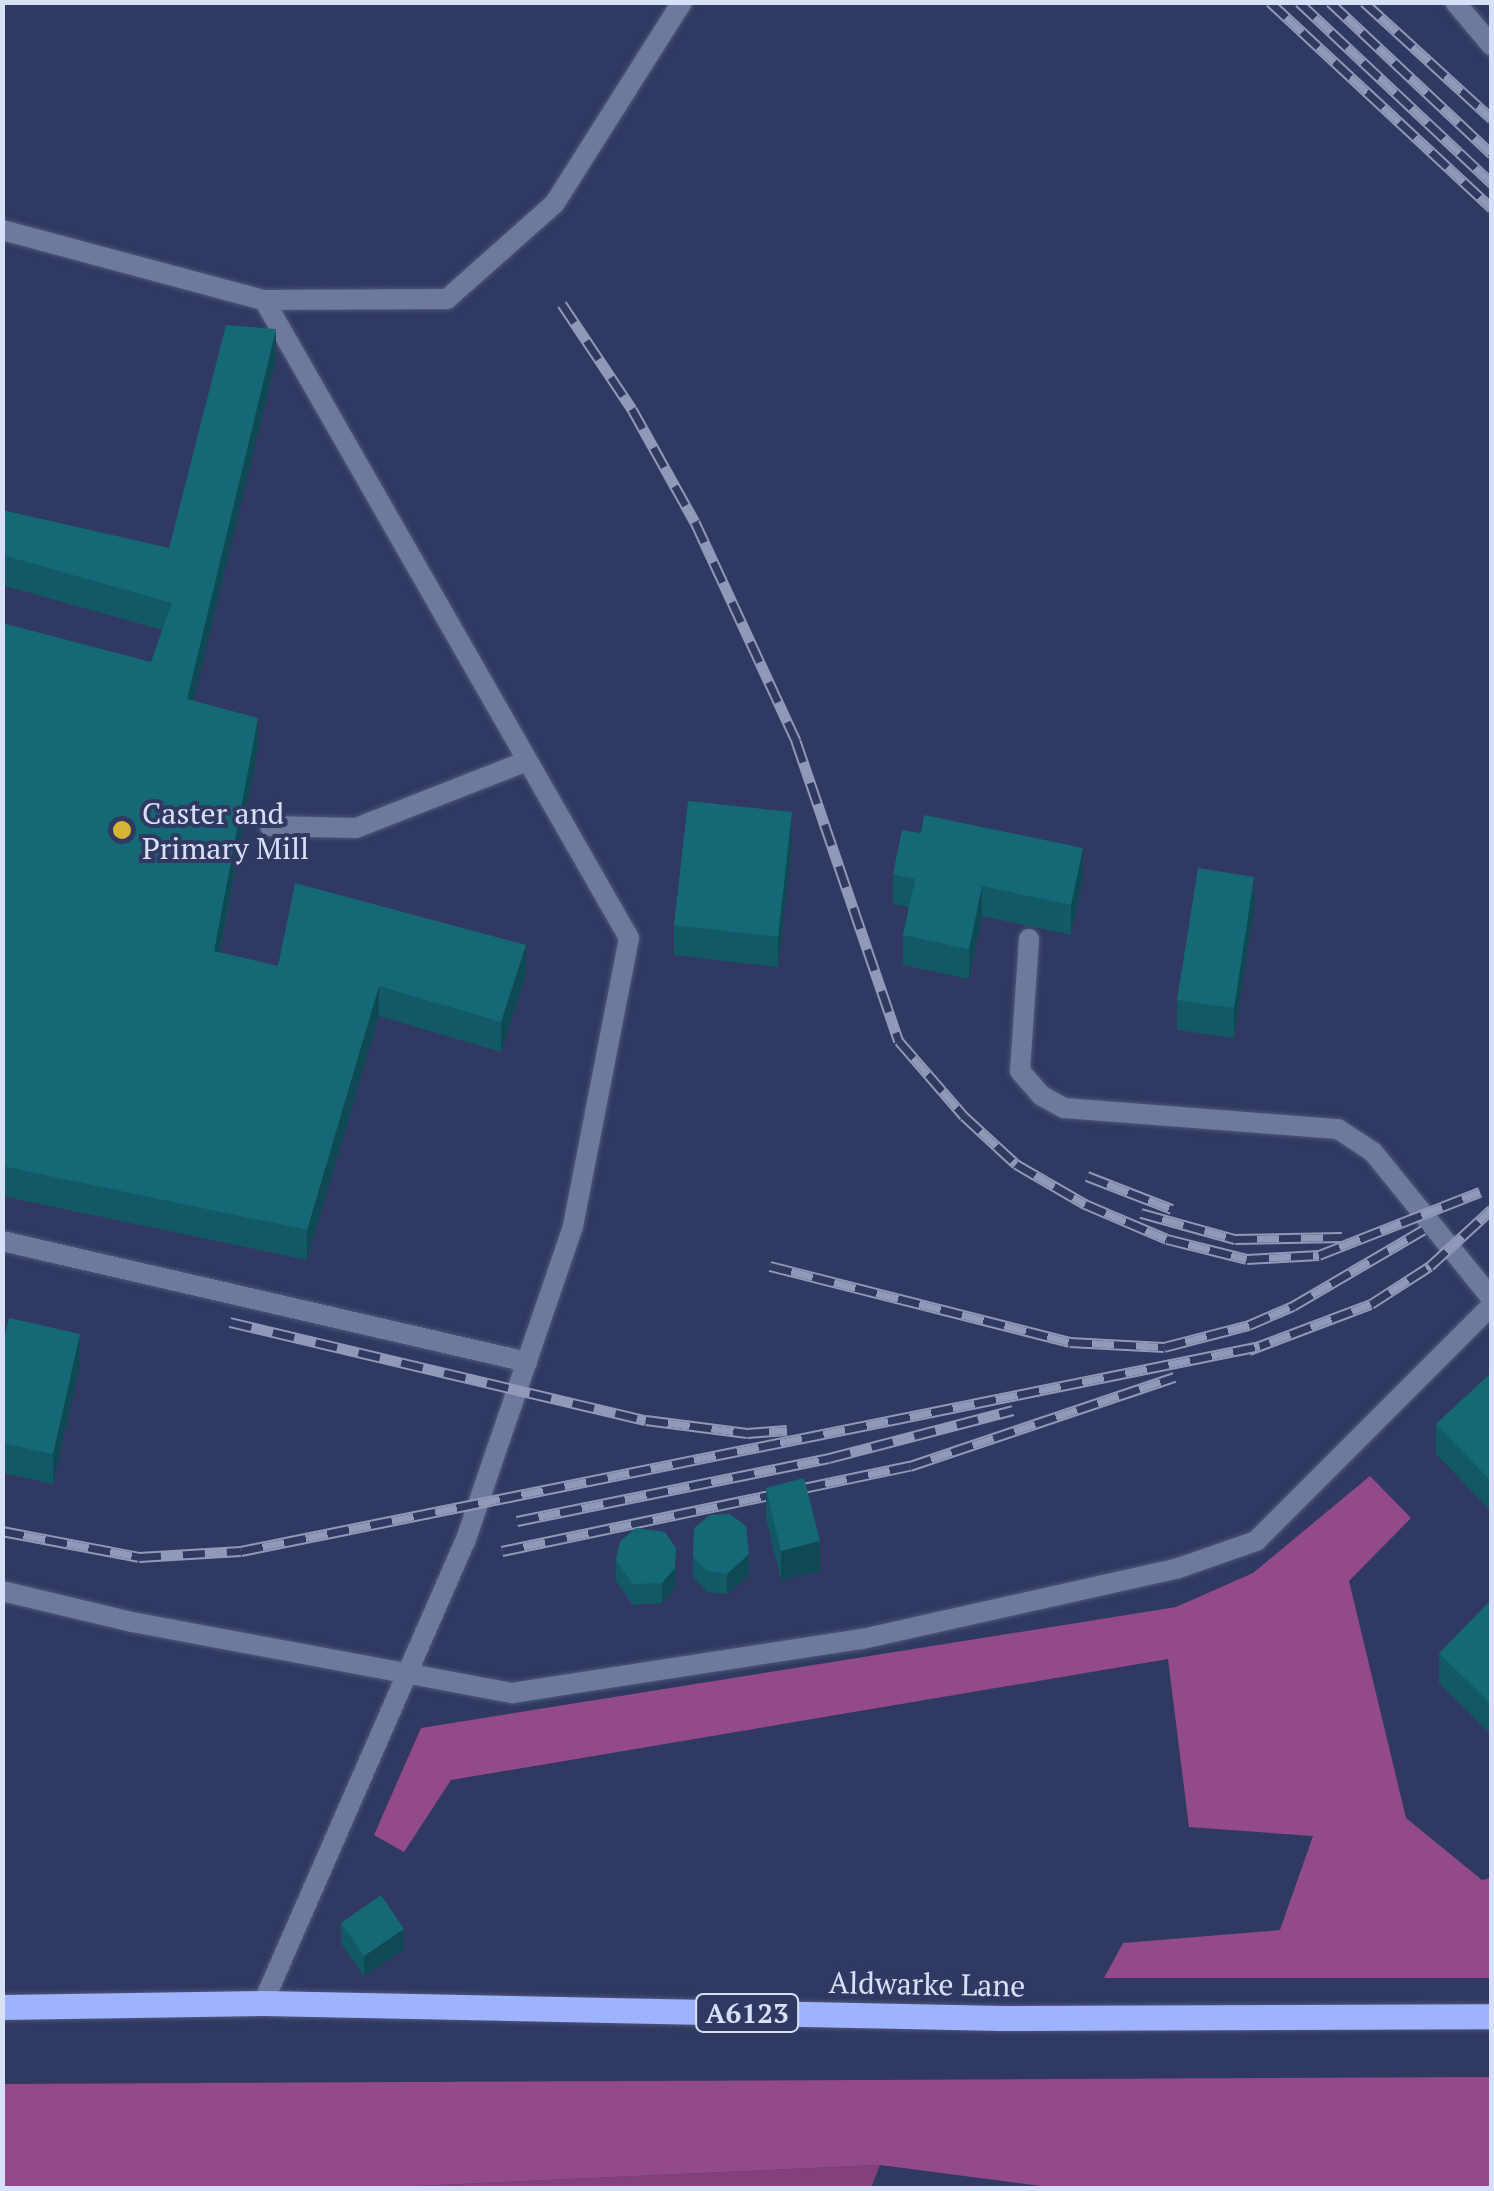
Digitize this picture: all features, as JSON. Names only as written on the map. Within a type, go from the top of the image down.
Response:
[{"type":"main road","name":"Aldwarke Lane","points":[[2,2007],[263,2003],[1002,2018],[1492,2016]]},
{"type":"lane","points":[[2,230],[264,300],[446,299],[555,203],[682,2]]},
{"type":"lane","points":[[1455,2],[1492,46]]},
{"type":"lane","points":[[263,2003],[466,1539],[573,1226],[629,938],[264,300]]},
{"type":"lane","points":[[270,826],[356,828],[527,761]]},
{"type":"lane","points":[[2,1591],[512,1693],[862,1640],[1176,1569],[1256,1541],[1492,1302],[1373,1152],[1338,1128],[1064,1108],[1042,1096],[1020,1070],[1029,939]]},
{"type":"lane","points":[[2,1241],[526,1362]]},
{"type":"shaded area","points":[[1370,1476],[1411,1518],[1349,1581],[1406,1818],[1482,1880],[1491,1878],[1491,1978],[1104,1978],[1123,1943],[1280,1930],[1313,1836],[1189,1827],[1168,1659],[451,1780],[404,1852],[374,1835],[421,1728],[1176,1607],[1253,1573]]},
{"type":"shaded area","points":[[1491,2077],[1491,2188],[1056,2188],[880,2165],[371,2188],[3,2188],[3,2084]]},
{"type":"shaded area","points":[[880,2165],[871,2188],[371,2188]]},
{"type":"building","name":"Caster and Primary Mill","points":[[226,325],[276,329],[187,699],[258,718],[214,951],[278,966],[295,883],[526,945],[501,1022],[379,986],[307,1230],[2,1166],[2,623],[151,662],[172,603],[2,555],[2,510],[169,548]]},
{"type":"building","points":[[688,801],[792,812],[778,937],[674,925]]},
{"type":"building","points":[[924,815],[1083,848],[1071,905],[982,886],[969,949],[903,935],[915,879],[893,874],[902,830],[921,833]]},
{"type":"building","points":[[1198,868],[1254,877],[1234,1008],[1177,1000]]},
{"type":"building","points":[[9,1318],[80,1334],[53,1454],[2,1443],[2,1347]]},
{"type":"building","points":[[1492,1372],[1492,1482],[1436,1424]]},
{"type":"building","points":[[804,1478],[820,1541],[781,1551],[766,1488]]},
{"type":"building","points":[[730,1514],[746,1526],[749,1554],[727,1574],[707,1571],[693,1557],[694,1528],[710,1515]]},
{"type":"building","points":[[636,1528],[665,1532],[676,1548],[675,1568],[662,1583],[633,1584],[616,1560],[620,1541]]},
{"type":"building","points":[[1492,1602],[1492,1705],[1439,1653]]},
{"type":"building","points":[[381,1895],[404,1929],[364,1956],[341,1923]]},
{"type":"railway","points":[[1270,2],[1492,208]]},
{"type":"railway","points":[[1299,2],[1492,183]]},
{"type":"railway","points":[[1330,2],[1492,154]]},
{"type":"railway","points":[[1364,2],[1492,119]]},
{"type":"railway","points":[[562,304],[632,409],[695,522],[796,741],[899,1041],[964,1116],[1016,1164],[1085,1204],[1167,1239],[1247,1259],[1319,1255],[1480,1192]]},
{"type":"railway","points":[[1087,1176],[1172,1209]]},
{"type":"railway","points":[[1249,1350],[1371,1304],[1430,1266],[1492,1209]]},
{"type":"railway","points":[[1141,1213],[1235,1239],[1342,1237]]},
{"type":"railway","points":[[770,1266],[1070,1342],[1164,1347],[1249,1325],[1293,1306],[1423,1230]]},
{"type":"railway","points":[[230,1322],[646,1420],[747,1433],[787,1430]]},
{"type":"railway","points":[[2,1531],[139,1557],[241,1551],[1260,1346]]},
{"type":"railway","points":[[502,1551],[910,1466],[1174,1377]]},
{"type":"railway","points":[[517,1521],[829,1458],[1013,1410]]},
{"type":"place","name":"Caster and Primary Mill","points":[[122,830]]}]
